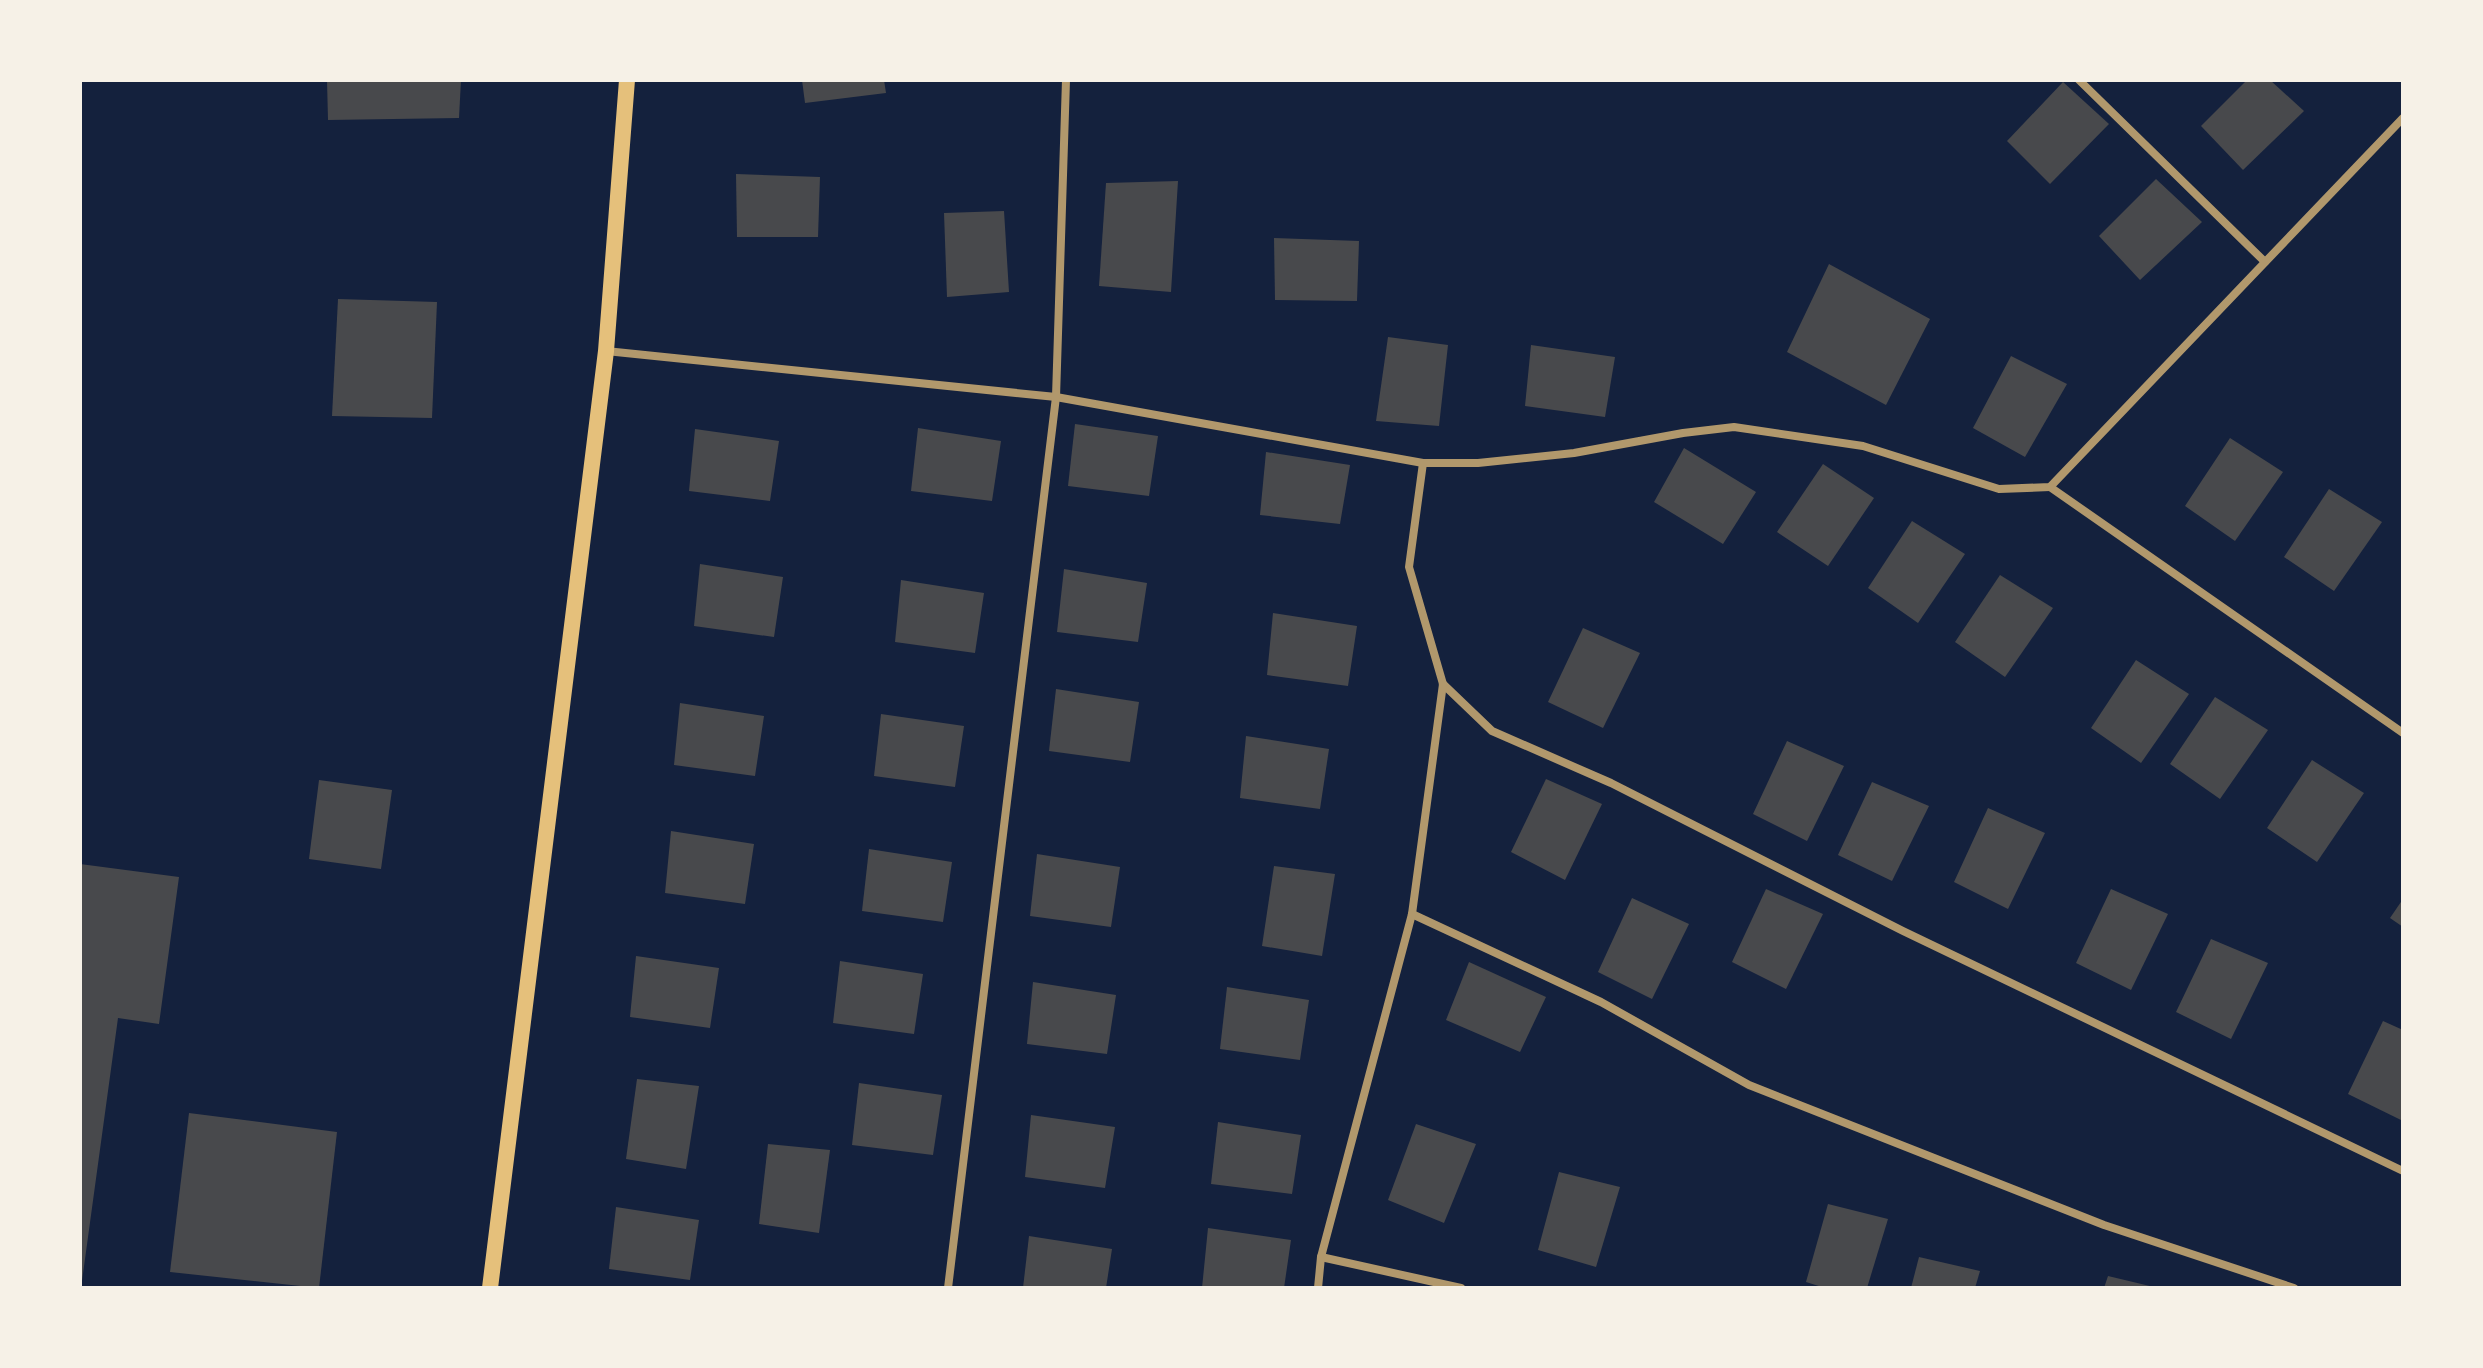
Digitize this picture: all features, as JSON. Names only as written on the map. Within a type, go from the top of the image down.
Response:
[{"type":"main road","points":[[490,1288],[606,351],[627,80]]},
{"type":"street","points":[[948,1288],[1056,397],[1066,80]]},
{"type":"street","points":[[2079,80],[2265,262]]},
{"type":"street","points":[[2050,487],[2403,118]]},
{"type":"street","points":[[606,351],[1056,397],[1423,463],[1478,463],[1574,453],[1734,427],[1863,446],[1999,489],[2050,487],[2403,733]]},
{"type":"street","points":[[1318,1288],[1321,1257],[1412,914],[1443,684],[1409,567],[1423,463]]},
{"type":"street","points":[[1443,684],[1492,731],[1611,783],[1903,931],[2403,1171]]},
{"type":"street","points":[[1412,914],[1601,1002],[1749,1085],[2104,1225],[2294,1288]]},
{"type":"street","points":[[1321,1257],[1461,1288]]},
{"type":"building","points":[[327,80],[461,80],[459,118],[328,120]]},
{"type":"building","points":[[802,80],[884,80],[886,93],[805,103]]},
{"type":"building","points":[[2247,80],[2270,80],[2304,111],[2243,170],[2201,126]]},
{"type":"building","points":[[2063,82],[2109,124],[2050,184],[2007,141]]},
{"type":"building","points":[[736,174],[820,177],[818,237],[737,237]]},
{"type":"building","points":[[2156,179],[2202,222],[2140,280],[2099,236]]},
{"type":"building","points":[[1178,181],[1171,292],[1099,286],[1106,183]]},
{"type":"building","points":[[1004,211],[1009,292],[947,297],[944,213]]},
{"type":"building","points":[[1274,238],[1359,241],[1357,301],[1275,300]]},
{"type":"building","points":[[1829,264],[1930,319],[1886,405],[1787,352]]},
{"type":"building","points":[[338,299],[437,302],[432,418],[332,416]]},
{"type":"building","points":[[1388,337],[1448,345],[1439,426],[1376,421]]},
{"type":"building","points":[[1531,345],[1615,357],[1605,417],[1525,406]]},
{"type":"building","points":[[2011,356],[2067,384],[2025,457],[1973,428]]},
{"type":"building","points":[[1075,424],[1158,436],[1149,496],[1068,486]]},
{"type":"building","points":[[918,428],[1001,441],[992,501],[911,491]]},
{"type":"building","points":[[695,429],[779,441],[770,501],[689,491]]},
{"type":"building","points":[[2230,438],[2283,472],[2235,541],[2185,506]]},
{"type":"building","points":[[1684,448],[1756,492],[1723,544],[1654,502]]},
{"type":"building","points":[[1266,452],[1350,465],[1340,524],[1260,515]]},
{"type":"building","points":[[1823,464],[1874,498],[1828,566],[1777,532]]},
{"type":"building","points":[[2329,489],[2382,522],[2334,591],[2284,557]]},
{"type":"building","points":[[1912,521],[1965,554],[1918,623],[1868,588]]},
{"type":"building","points":[[700,564],[783,577],[774,637],[694,626]]},
{"type":"building","points":[[1064,569],[1147,583],[1138,642],[1057,632]]},
{"type":"building","points":[[2000,575],[2053,608],[2005,677],[1955,642]]},
{"type":"building","points":[[901,580],[984,593],[975,653],[895,642]]},
{"type":"building","points":[[1273,613],[1357,626],[1348,686],[1267,675]]},
{"type":"building","points":[[1583,628],[1640,653],[1603,728],[1548,702]]},
{"type":"building","points":[[2136,660],[2189,694],[2141,763],[2091,728]]},
{"type":"building","points":[[1056,689],[1139,702],[1130,762],[1049,751]]},
{"type":"building","points":[[2215,697],[2268,730],[2220,799],[2170,764]]},
{"type":"building","points":[[680,703],[764,716],[755,776],[674,765]]},
{"type":"building","points":[[881,714],[964,726],[955,787],[874,776]]},
{"type":"building","points":[[1246,736],[1329,749],[1320,809],[1240,798]]},
{"type":"building","points":[[1787,741],[1844,766],[1807,841],[1753,814]]},
{"type":"building","points":[[2312,760],[2364,793],[2317,862],[2267,828]]},
{"type":"building","points":[[1546,779],[1602,804],[1565,880],[1511,852]]},
{"type":"building","points":[[319,780],[392,790],[381,869],[309,859]]},
{"type":"building","points":[[1872,782],[1929,806],[1892,881],[1838,855]]},
{"type":"building","points":[[1988,808],[2045,833],[2008,909],[1954,882]]},
{"type":"building","points":[[671,831],[754,844],[745,904],[665,893]]},
{"type":"building","points":[[869,849],[952,862],[943,922],[862,911]]},
{"type":"building","points":[[1037,854],[1120,867],[1111,927],[1030,916]]},
{"type":"building","points":[[80,864],[179,877],[159,1024],[118,1018],[82,1281],[80,1281]]},
{"type":"building","points":[[1274,866],[1335,874],[1322,956],[1262,946]]},
{"type":"building","points":[[1766,889],[1823,914],[1786,989],[1732,962]]},
{"type":"building","points":[[2111,889],[2168,914],[2131,990],[2076,963]]},
{"type":"building","points":[[1632,898],[1689,924],[1652,999],[1598,972]]},
{"type":"building","points":[[2403,899],[2403,927],[2390,918]]},
{"type":"building","points":[[2211,939],[2268,963],[2231,1039],[2176,1012]]},
{"type":"building","points":[[636,956],[719,968],[710,1028],[630,1017]]},
{"type":"building","points":[[840,961],[923,974],[914,1034],[833,1023]]},
{"type":"building","points":[[1469,962],[1546,997],[1520,1052],[1446,1020]]},
{"type":"building","points":[[1033,982],[1116,995],[1107,1054],[1027,1044]]},
{"type":"building","points":[[1227,987],[1309,1000],[1300,1060],[1220,1049]]},
{"type":"building","points":[[2383,1021],[2403,1030],[2403,1121],[2348,1094]]},
{"type":"building","points":[[637,1079],[699,1086],[686,1169],[626,1159]]},
{"type":"building","points":[[859,1083],[942,1095],[933,1155],[852,1145]]},
{"type":"building","points":[[189,1113],[337,1132],[319,1288],[170,1272]]},
{"type":"building","points":[[1031,1115],[1115,1127],[1105,1188],[1025,1177]]},
{"type":"building","points":[[1218,1122],[1301,1135],[1292,1194],[1211,1184]]},
{"type":"building","points":[[1416,1124],[1476,1144],[1444,1223],[1388,1200]]},
{"type":"building","points":[[768,1144],[830,1150],[819,1233],[759,1224]]},
{"type":"building","points":[[1559,1172],[1620,1187],[1596,1267],[1538,1250]]},
{"type":"building","points":[[1828,1204],[1888,1219],[1867,1288],[1825,1288],[1806,1282]]},
{"type":"building","points":[[616,1207],[699,1220],[690,1280],[609,1269]]},
{"type":"building","points":[[1208,1228],[1291,1240],[1284,1288],[1202,1288]]},
{"type":"building","points":[[1029,1236],[1112,1249],[1106,1288],[1023,1288]]},
{"type":"building","points":[[1919,1257],[1980,1271],[1975,1288],[1911,1288]]},
{"type":"building","points":[[2108,1276],[2154,1287],[2154,1288],[2104,1288]]}]
